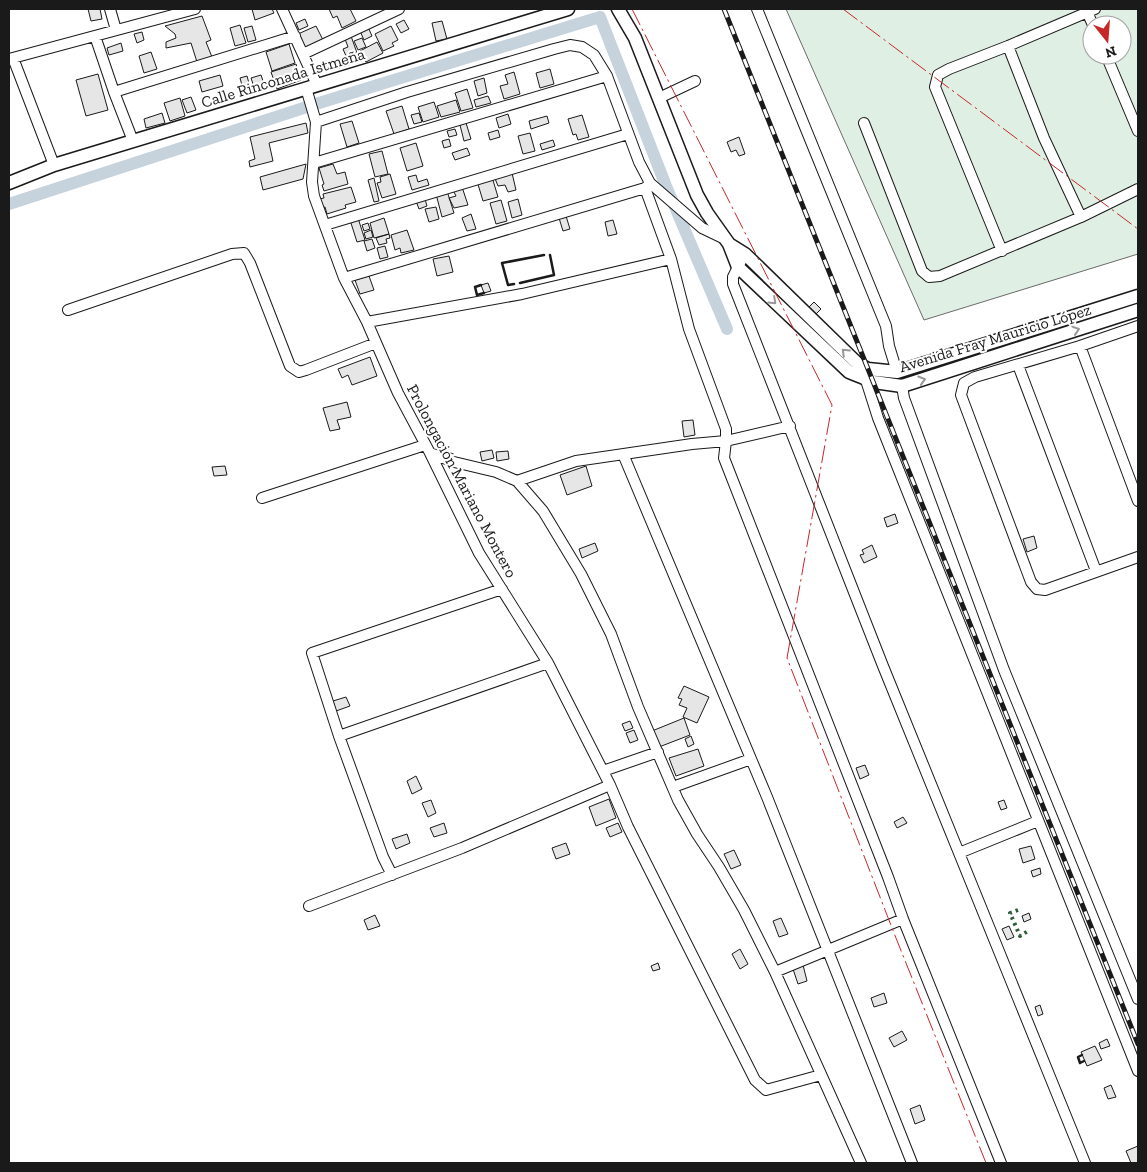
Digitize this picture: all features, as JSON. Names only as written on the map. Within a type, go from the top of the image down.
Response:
[{"type":"street","points":[[110,9],[116,30]]},
{"type":"street","points":[[54,165],[11,59],[195,9]]},
{"type":"street","name":"Prolongación Mariano Montero","points":[[282,9],[304,54],[311,91],[315,118],[312,182],[314,196],[344,278],[367,322],[398,393],[479,553],[548,663],[755,1080],[766,1090],[821,1075]]},
{"type":"street","points":[[304,54],[399,9]]},
{"type":"street","name":"Calle Rinconada Istmeña","points":[[9,183],[54,165],[311,91],[568,9]]},
{"type":"street","points":[[618,9],[635,38],[697,195],[727,242]]},
{"type":"street","points":[[757,9],[886,326],[889,346],[904,398],[1004,670],[1138,999]]},
{"type":"street","points":[[1002,251],[935,87],[938,76],[949,69],[1091,10]]},
{"type":"street","points":[[95,36],[133,141]]},
{"type":"street","points":[[114,92],[295,36]]},
{"type":"street","points":[[315,118],[570,45],[582,47],[594,55],[607,76],[648,186],[671,259],[689,329],[726,429],[724,458],[888,877],[902,919],[1001,1163]]},
{"type":"street","points":[[1008,46],[1044,138],[1081,217]]},
{"type":"street","points":[[1110,65],[1138,131]]},
{"type":"street","points":[[314,163],[607,76]]},
{"type":"street","points":[[659,98],[695,81]]},
{"type":"street","points":[[864,123],[922,271],[929,276],[940,276],[1002,251],[1081,217],[1138,189]]},
{"type":"street","points":[[325,225],[628,134]]},
{"type":"street","points":[[344,278],[648,186],[660,192],[702,228],[727,242]]},
{"type":"street","name":"Avenida Fray Mauricio López","points":[[727,242],[738,267],[849,372],[864,372],[868,370],[897,372],[1138,296]]},
{"type":"street","name":"Avenida Fray Mauricio López","points":[[727,242],[745,254],[858,364],[874,382],[902,386],[1138,310]]},
{"type":"street","points":[[68,310],[232,254],[244,253],[250,263],[290,366],[299,372],[376,343]]},
{"type":"street","points":[[745,254],[733,277],[733,284],[883,666],[1085,1163]]},
{"type":"street","points":[[367,322],[522,294],[671,259]]},
{"type":"street","points":[[1138,326],[1080,346],[975,377],[964,383],[961,395],[1031,582],[1037,589],[1045,590],[1138,557]]},
{"type":"street","points":[[1080,346],[1138,500]]},
{"type":"street","points":[[1018,365],[1096,571]]},
{"type":"street","points":[[864,372],[878,418],[1138,1071]]},
{"type":"street","points":[[517,481],[576,461],[692,444],[726,441],[790,426]]},
{"type":"street","points":[[262,498],[428,449],[454,462],[496,472],[517,481],[543,511],[581,574],[611,634],[638,707],[673,787],[697,834],[720,867],[744,910],[775,972],[860,1163]]},
{"type":"street","points":[[623,454],[751,759],[912,1163]]},
{"type":"street","points":[[392,876],[383,858],[339,736],[312,653],[502,589]]},
{"type":"street","points":[[339,736],[548,663]]},
{"type":"street","points":[[603,771],[658,752]]},
{"type":"street","points":[[673,787],[751,759]]},
{"type":"street","points":[[309,906],[462,848],[610,785]]},
{"type":"street","points":[[959,853],[1038,821]]},
{"type":"street","points":[[775,972],[902,919]]},
{"type":"green space","points":[[786,9],[1138,9],[1138,254],[924,320]]},
{"type":"building","points":[[88,9],[100,9],[102,19],[91,21]]},
{"type":"building","points":[[252,9],[272,9],[274,13],[255,20]]},
{"type":"building","points":[[329,9],[350,9],[356,21],[342,28],[337,16],[333,18]]},
{"type":"building","points":[[202,16],[211,40],[206,42],[212,57],[197,62],[191,43],[166,48],[166,42],[176,38],[175,34],[165,26]]},
{"type":"building","points":[[305,19],[308,26],[299,30],[296,23]]},
{"type":"building","points":[[404,20],[409,29],[401,33],[396,24]]},
{"type":"building","points":[[442,21],[447,39],[436,41],[432,23]]},
{"type":"building","points":[[240,25],[246,43],[235,46],[230,28]]},
{"type":"building","points":[[252,26],[256,40],[248,42],[244,28]]},
{"type":"building","points":[[316,26],[323,40],[305,49],[298,34]]},
{"type":"building","points":[[391,26],[398,40],[392,43],[394,46],[383,51],[375,34]]},
{"type":"building","points":[[368,27],[372,36],[364,40],[360,31]]},
{"type":"building","points":[[142,32],[144,40],[137,43],[134,34]]},
{"type":"building","points":[[351,36],[357,53],[346,56],[343,49],[348,47],[345,39]]},
{"type":"building","points":[[362,38],[366,47],[358,50],[354,41]]},
{"type":"building","points":[[377,42],[383,53],[366,62],[360,51]]},
{"type":"building","points":[[121,43],[123,51],[109,55],[107,48]]},
{"type":"building","points":[[289,44],[295,63],[272,71],[266,52]]},
{"type":"building","points":[[151,52],[157,69],[144,73],[139,56]]},
{"type":"building","points":[[348,58],[350,64],[339,68],[337,62]]},
{"type":"building","points":[[296,64],[301,80],[277,89],[271,72]]},
{"type":"building","points":[[550,69],[554,84],[540,88],[536,73]]},
{"type":"building","points":[[514,72],[520,94],[504,99],[500,86],[508,84],[505,75]]},
{"type":"building","points":[[98,74],[108,110],[86,116],[76,80]]},
{"type":"building","points":[[220,75],[223,86],[202,92],[199,81]]},
{"type":"building","points":[[261,75],[264,84],[254,87],[251,78]]},
{"type":"building","points":[[247,76],[250,87],[243,89],[240,78]]},
{"type":"building","points":[[484,78],[487,93],[478,96],[474,81]]},
{"type":"building","points":[[467,89],[473,108],[461,111],[455,93]]},
{"type":"building","points":[[488,96],[491,103],[476,107],[474,100]]},
{"type":"building","points":[[191,97],[196,110],[187,113],[182,100]]},
{"type":"building","points":[[180,98],[185,116],[170,121],[164,103]]},
{"type":"building","points":[[456,100],[460,112],[441,117],[437,106]]},
{"type":"building","points":[[434,102],[439,117],[423,122],[418,107]]},
{"type":"building","points":[[402,106],[409,129],[394,134],[386,111]]},
{"type":"building","points":[[162,113],[165,123],[146,128],[144,119]]},
{"type":"building","points":[[419,113],[422,122],[414,124],[411,115]]},
{"type":"building","points":[[508,114],[511,124],[499,128],[496,118]]},
{"type":"building","points":[[582,115],[589,137],[578,140],[576,134],[573,135],[568,119]]},
{"type":"building","points":[[547,116],[549,123],[531,129],[529,121]]},
{"type":"building","points":[[352,121],[359,143],[347,147],[340,124]]},
{"type":"building","points":[[306,123],[308,133],[269,143],[273,161],[250,167],[249,161],[255,159],[250,137]]},
{"type":"building","points":[[466,123],[471,139],[464,141],[460,125]]},
{"type":"building","points":[[455,129],[457,135],[449,137],[447,131]]},
{"type":"building","points":[[498,130],[500,137],[490,140],[488,133]]},
{"type":"building","points":[[530,133],[535,151],[523,154],[518,136]]},
{"type":"building","points":[[739,137],[745,154],[739,156],[736,150],[731,152],[727,142]]},
{"type":"building","points":[[449,139],[451,146],[444,148],[442,141]]},
{"type":"building","points":[[553,140],[555,146],[542,150],[540,144]]},
{"type":"building","points":[[416,143],[423,166],[407,171],[400,148]]},
{"type":"building","points":[[467,148],[470,155],[455,160],[452,153]]},
{"type":"building","points":[[382,151],[388,174],[375,177],[369,154]]},
{"type":"building","points":[[306,164],[303,179],[263,190],[260,177]]},
{"type":"building","points":[[333,164],[337,174],[345,172],[348,184],[324,191],[319,168]]},
{"type":"building","points":[[512,173],[516,190],[508,192],[505,185],[498,186],[494,176]]},
{"type":"building","points":[[390,174],[396,194],[382,198],[377,183],[381,182],[380,177]]},
{"type":"building","points":[[416,175],[418,182],[427,179],[429,185],[412,190],[408,177]]},
{"type":"building","points":[[492,177],[498,197],[483,201],[477,181]]},
{"type":"building","points":[[374,178],[379,201],[374,202],[368,180]]},
{"type":"building","points":[[461,184],[468,205],[454,208],[449,198],[456,196],[452,188]]},
{"type":"building","points":[[351,187],[356,202],[345,205],[346,208],[327,214],[325,207],[322,208],[319,199],[324,198],[323,194]]},
{"type":"building","points":[[447,191],[454,213],[442,217],[436,194]]},
{"type":"building","points":[[425,199],[427,206],[419,209],[416,201]]},
{"type":"building","points":[[518,199],[522,215],[512,218],[508,202]]},
{"type":"building","points":[[501,200],[507,221],[496,224],[490,203]]},
{"type":"building","points":[[436,207],[439,219],[429,222],[425,209]]},
{"type":"building","points":[[471,214],[476,229],[467,231],[462,218]]},
{"type":"building","points":[[566,216],[570,229],[563,231],[559,218]]},
{"type":"building","points":[[358,218],[365,240],[357,242],[350,220]]},
{"type":"building","points":[[384,218],[389,234],[374,238],[370,223]]},
{"type":"building","points":[[613,220],[617,234],[608,236],[605,222]]},
{"type":"building","points":[[368,223],[370,229],[364,231],[362,225]]},
{"type":"building","points":[[371,230],[373,237],[366,239],[364,233]]},
{"type":"building","points":[[407,230],[414,250],[401,253],[400,248],[395,250],[391,235]]},
{"type":"building","points":[[389,234],[390,238],[386,239],[387,243],[379,245],[376,238]]},
{"type":"building","points":[[372,239],[375,248],[367,251],[364,241]]},
{"type":"building","points":[[385,246],[388,257],[380,259],[377,248]]},
{"type":"building","points":[[449,256],[453,272],[437,276],[433,259]]},
{"type":"building","points":[[369,276],[374,290],[360,294],[355,280]]},
{"type":"building","points":[[488,283],[491,291],[484,293],[481,285]]},
{"type":"building","points":[[814,302],[821,309],[815,315],[808,308]]},
{"type":"building","points":[[370,357],[377,376],[352,385],[348,375],[342,378],[338,369]]},
{"type":"building","points":[[347,402],[351,417],[337,420],[340,429],[330,431],[323,408]]},
{"type":"building","points":[[693,420],[695,435],[684,437],[682,421]]},
{"type":"building","points":[[492,450],[494,458],[482,461],[480,452]]},
{"type":"building","points":[[508,451],[509,459],[497,461],[496,452]]},
{"type":"building","points":[[225,466],[227,475],[214,476],[212,467]]},
{"type":"building","points":[[586,466],[592,486],[567,495],[560,475]]},
{"type":"building","points":[[895,514],[898,523],[887,527],[884,518]]},
{"type":"building","points":[[1034,536],[1037,548],[1027,552],[1023,539]]},
{"type":"building","points":[[595,543],[598,551],[582,558],[579,549]]},
{"type":"building","points":[[872,545],[877,557],[864,563],[860,555],[864,554],[862,550]]},
{"type":"building","points":[[684,686],[709,697],[697,723],[683,717],[687,708],[679,705],[682,699],[678,698]]},
{"type":"building","points":[[346,697],[350,706],[336,711],[333,701]]},
{"type":"building","points":[[684,718],[690,735],[659,747],[652,731]]},
{"type":"building","points":[[630,721],[633,728],[625,731],[622,724]]},
{"type":"building","points":[[634,730],[638,740],[630,743],[626,733]]},
{"type":"building","points":[[691,736],[694,744],[688,747],[685,739]]},
{"type":"building","points":[[698,749],[704,766],[676,776],[669,758]]},
{"type":"building","points":[[865,765],[869,775],[860,779],[856,768]]},
{"type":"building","points":[[416,776],[422,789],[412,794],[407,781]]},
{"type":"building","points":[[609,799],[616,818],[596,826],[589,807]]},
{"type":"building","points":[[431,800],[436,813],[428,817],[422,803]]},
{"type":"building","points":[[1004,800],[1007,808],[1001,810],[998,802]]},
{"type":"building","points":[[903,817],[907,823],[897,828],[894,822]]},
{"type":"building","points":[[444,823],[447,833],[434,837],[430,828]]},
{"type":"building","points":[[618,823],[622,832],[610,837],[606,828]]},
{"type":"building","points":[[407,834],[410,843],[396,849],[392,839]]},
{"type":"building","points":[[566,843],[570,854],[556,859],[552,848]]},
{"type":"building","points":[[1031,846],[1035,859],[1023,863],[1019,849]]},
{"type":"building","points":[[734,850],[741,865],[731,869],[724,854]]},
{"type":"building","points":[[1040,868],[1041,874],[1033,877],[1031,871]]},
{"type":"building","points":[[1029,913],[1031,919],[1024,922],[1022,916]]},
{"type":"building","points":[[375,915],[380,926],[368,930],[364,920]]},
{"type":"building","points":[[781,918],[788,934],[779,937],[773,921]]},
{"type":"building","points":[[1009,926],[1014,937],[1007,940],[1002,929]]},
{"type":"building","points":[[740,949],[748,964],[740,969],[732,954]]},
{"type":"building","points":[[658,963],[660,969],[653,971],[651,966]]},
{"type":"building","points":[[803,965],[807,981],[798,984],[793,969]]},
{"type":"building","points":[[884,993],[887,1003],[874,1007],[871,998]]},
{"type":"building","points":[[1040,1005],[1043,1014],[1038,1016],[1035,1007]]},
{"type":"building","points":[[902,1031],[907,1040],[894,1047],[889,1038]]},
{"type":"building","points":[[1107,1039],[1110,1046],[1101,1049],[1099,1043]]},
{"type":"building","points":[[1095,1046],[1102,1060],[1087,1066],[1081,1052]]},
{"type":"building","points":[[1111,1085],[1116,1097],[1108,1099],[1104,1088]]},
{"type":"building","points":[[920,1105],[925,1120],[915,1124],[910,1109]]},
{"type":"building","points":[[1138,1146],[1138,1163],[1131,1163],[1126,1151]]},
{"type":"waterway","points":[[9,204],[319,103],[600,17],[666,186],[727,329]]},
{"type":"railway","points":[[724,9],[1138,1044]]},
{"type":"hedge","points":[[1018,910],[1010,913],[1020,936],[1028,931]]},
{"type":"wall","points":[[514,284],[508,285],[502,263],[544,255]]},
{"type":"wall","points":[[520,283],[554,275],[550,255]]},
{"type":"wall","points":[[481,285],[475,287],[477,295],[484,293]]},
{"type":"wall","points":[[1082,1055],[1078,1057],[1080,1063],[1084,1061]]},
{"type":"power","points":[[632,9],[832,405],[787,658],[986,1163]]},
{"type":"power","points":[[843,9],[1138,229]]}]
